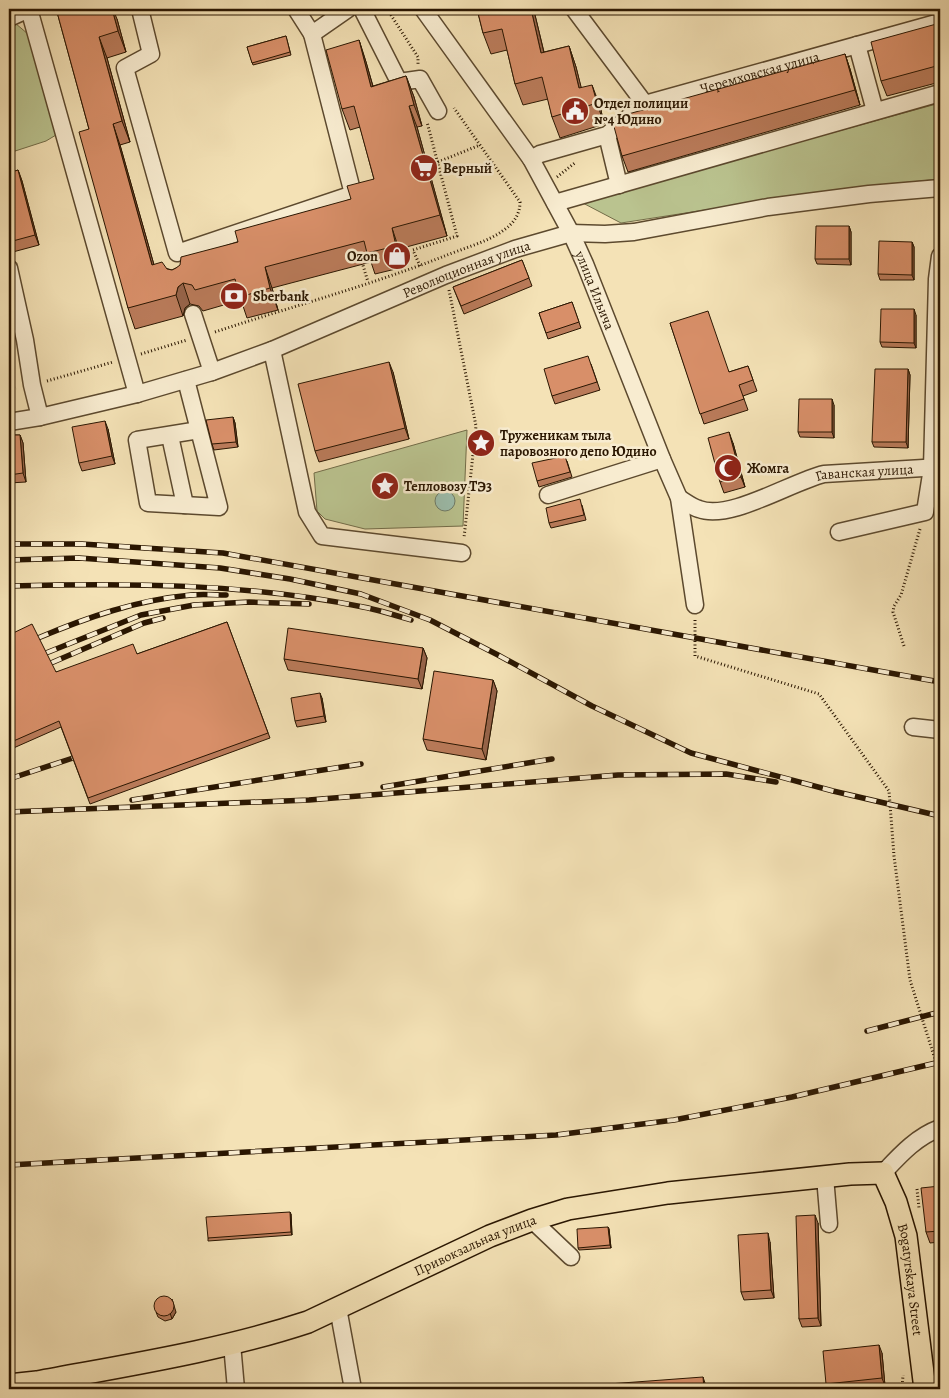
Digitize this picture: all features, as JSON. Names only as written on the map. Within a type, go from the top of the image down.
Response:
[{"type":"main road","name":"Привокзальная улица","points":[[9,1385],[36,1382],[232,1344],[308,1322],[490,1236],[568,1209],[668,1193],[825,1176],[883,1173]]},
{"type":"main road","name":"Bogatyrskaya Street","points":[[883,1173],[896,1202],[906,1236],[925,1389]]},
{"type":"street","points":[[9,18],[29,9],[137,394]]},
{"type":"street","points":[[140,9],[151,54],[125,68],[177,253],[178,272]]},
{"type":"street","points":[[177,253],[353,194],[312,34],[296,9]]},
{"type":"street","points":[[312,34],[348,9]]},
{"type":"street","points":[[362,9],[399,82],[420,79],[438,111]]},
{"type":"street","name":"улица Ильича","points":[[423,9],[531,158],[571,233],[679,498],[694,605]]},
{"type":"street","points":[[574,9],[645,104]]},
{"type":"street","name":"Черемховская улица","points":[[531,158],[607,135],[645,104],[940,22]]},
{"type":"street","points":[[857,45],[875,111]]},
{"type":"street","points":[[555,203],[940,93]]},
{"type":"street","points":[[607,135],[619,185]]},
{"type":"street","name":"Революционная улица","points":[[9,422],[40,417],[137,394],[212,372],[272,350],[446,275],[515,249],[571,233],[605,234],[634,232],[768,208],[869,194],[940,188]]},
{"type":"street","points":[[839,532],[925,512],[936,468],[937,279],[940,256]]},
{"type":"street","points":[[9,268],[40,417]]},
{"type":"street","points":[[193,314],[212,372]]},
{"type":"street","points":[[272,350],[307,512],[322,536],[462,553]]},
{"type":"street","points":[[186,380],[199,430],[219,507],[148,503],[137,440],[199,430]]},
{"type":"street","points":[[170,436],[185,505]]},
{"type":"street","points":[[548,495],[662,459]]},
{"type":"street","name":"Гаванская улица","points":[[679,498],[699,509],[710,512],[747,504],[808,478],[824,474],[936,468]]},
{"type":"street","points":[[913,726],[940,730]]},
{"type":"street","points":[[883,1173],[904,1151],[926,1134],[940,1128]]},
{"type":"street","points":[[825,1176],[829,1224]]},
{"type":"street","points":[[532,1220],[571,1257]]},
{"type":"street","points":[[338,1308],[353,1389]]},
{"type":"street","points":[[232,1344],[236,1389]]},
{"type":"path","points":[[387,9],[418,57],[420,79]]},
{"type":"path","points":[[9,389],[32,385],[201,336],[420,266],[504,231],[515,221],[520,209],[520,202],[452,106],[426,116],[457,236],[413,250],[420,266]]},
{"type":"path","points":[[438,162],[480,145]]},
{"type":"path","points":[[360,254],[368,282]]},
{"type":"path","points":[[446,275],[476,426],[462,553]]},
{"type":"path","points":[[904,646],[893,612],[894,606],[901,595],[925,512]]},
{"type":"path","points":[[694,605],[695,656],[820,694],[889,791],[894,856],[910,980],[940,1075]]},
{"type":"green space","points":[[9,18],[28,34],[55,124],[56,135],[46,141],[9,153]]},
{"type":"green space","points":[[940,103],[940,179],[841,189],[621,223],[581,202]]},
{"type":"green space","points":[[467,430],[463,526],[365,529],[325,519],[317,511],[314,473]]},
{"type":"shaded area","points":[[441,491],[449,491],[455,497],[455,505],[449,511],[441,511],[435,505],[435,497]]},
{"type":"building","points":[[69,9],[112,9],[118,31],[99,37],[122,121],[113,124],[152,265],[162,262],[167,269],[172,270],[180,265],[181,257],[238,242],[235,231],[351,199],[347,186],[374,179],[354,106],[342,109],[326,50],[359,40],[371,87],[406,76],[414,105],[409,106],[440,215],[392,228],[396,246],[367,253],[364,241],[265,267],[270,288],[240,297],[235,279],[195,290],[192,285],[183,283],[178,287],[176,295],[128,308],[79,132],[89,129],[57,12]]},
{"type":"building","points":[[477,9],[531,9],[541,53],[569,46],[579,88],[592,85],[597,103],[552,117],[542,77],[515,84],[502,29],[483,33]]},
{"type":"building","points":[[940,23],[940,65],[881,81],[871,42]]},
{"type":"building","points":[[286,36],[290,52],[252,63],[247,47]]},
{"type":"building","points":[[845,54],[855,90],[622,156],[613,123],[621,116]]},
{"type":"building","points":[[18,170],[35,235],[9,242],[9,173]]},
{"type":"building","points":[[816,226],[849,226],[849,259],[815,259]]},
{"type":"building","points":[[879,241],[912,242],[912,275],[878,274]]},
{"type":"building","points":[[522,260],[529,278],[461,306],[453,287]]},
{"type":"building","points":[[572,302],[579,322],[546,333],[539,313]]},
{"type":"building","points":[[881,309],[914,309],[914,343],[880,342]]},
{"type":"building","points":[[708,311],[729,372],[748,366],[753,380],[739,385],[744,399],[700,414],[670,323]]},
{"type":"building","points":[[588,356],[597,382],[552,396],[544,369]]},
{"type":"building","points":[[389,362],[405,428],[315,451],[298,384]]},
{"type":"building","points":[[875,369],[908,369],[906,442],[872,442]]},
{"type":"building","points":[[799,399],[832,399],[832,432],[798,432]]},
{"type":"building","points":[[233,417],[236,442],[212,444],[206,420]]},
{"type":"building","points":[[105,421],[112,456],[79,463],[72,427]]},
{"type":"building","name":"Жомга","points":[[729,432],[741,477],[720,482],[708,438]]},
{"type":"building","points":[[9,435],[20,435],[23,473],[9,475]]},
{"type":"building","points":[[565,456],[570,472],[537,481],[532,463]]},
{"type":"building","points":[[580,499],[584,515],[549,523],[546,508]]},
{"type":"building","points":[[227,622],[268,733],[88,798],[59,721],[9,743],[9,635],[32,624],[56,672],[133,644],[137,654]]},
{"type":"building","points":[[288,628],[423,648],[418,679],[284,659]]},
{"type":"building","points":[[434,671],[493,680],[482,749],[423,739]]},
{"type":"building","points":[[320,693],[324,716],[295,721],[291,698]]},
{"type":"building","points":[[940,1186],[940,1231],[926,1232],[921,1188]]},
{"type":"building","points":[[290,1212],[291,1232],[208,1238],[206,1217]]},
{"type":"building","points":[[815,1215],[818,1318],[799,1319],[796,1216]]},
{"type":"building","points":[[608,1227],[610,1245],[578,1248],[577,1229]]},
{"type":"building","points":[[768,1233],[771,1290],[741,1292],[738,1235]]},
{"type":"building","points":[[164,1296],[171,1299],[174,1306],[171,1313],[164,1316],[157,1313],[154,1306],[157,1299]]},
{"type":"building","points":[[879,1345],[882,1378],[826,1384],[823,1351]]},
{"type":"building","points":[[703,1377],[704,1389],[568,1389],[568,1387]]},
{"type":"building","points":[[481,1386],[481,1389],[410,1389]]},
{"type":"railway","points":[[9,544],[82,544],[223,553],[940,682]]},
{"type":"railway","points":[[9,560],[79,558],[220,568],[290,579],[361,594],[430,620],[592,706],[691,753],[833,791],[940,816]]},
{"type":"railway","points":[[9,586],[142,585],[231,589],[319,599],[369,608],[411,620]]},
{"type":"railway","points":[[38,638],[94,616],[132,605],[171,597],[226,595]]},
{"type":"railway","points":[[46,653],[141,615],[194,605],[249,602],[309,604]]},
{"type":"railway","points":[[51,663],[144,623],[163,618]]},
{"type":"railway","points":[[9,779],[73,758]]},
{"type":"railway","points":[[383,787],[552,759]]},
{"type":"railway","points":[[132,800],[361,764]]},
{"type":"railway","points":[[9,812],[309,800],[618,775],[726,774],[776,782]]},
{"type":"railway","points":[[867,1031],[940,1012]]},
{"type":"railway","points":[[9,1165],[556,1135],[674,1120],[792,1097],[940,1062]]},
{"type":"place","name":"Отдел полиции №4 Юдино","points":[[575,111]]},
{"type":"place","name":"Верный","points":[[424,168]]},
{"type":"place","name":"Ozon","points":[[397,256]]},
{"type":"place","name":"Sberbank","points":[[234,296]]},
{"type":"place","name":"Труженикам тыла паровозного депо Юдино","points":[[481,443]]},
{"type":"place","name":"Жомга","points":[[728,468]]},
{"type":"place","name":"Тепловозу ТЭ3","points":[[385,486]]}]
